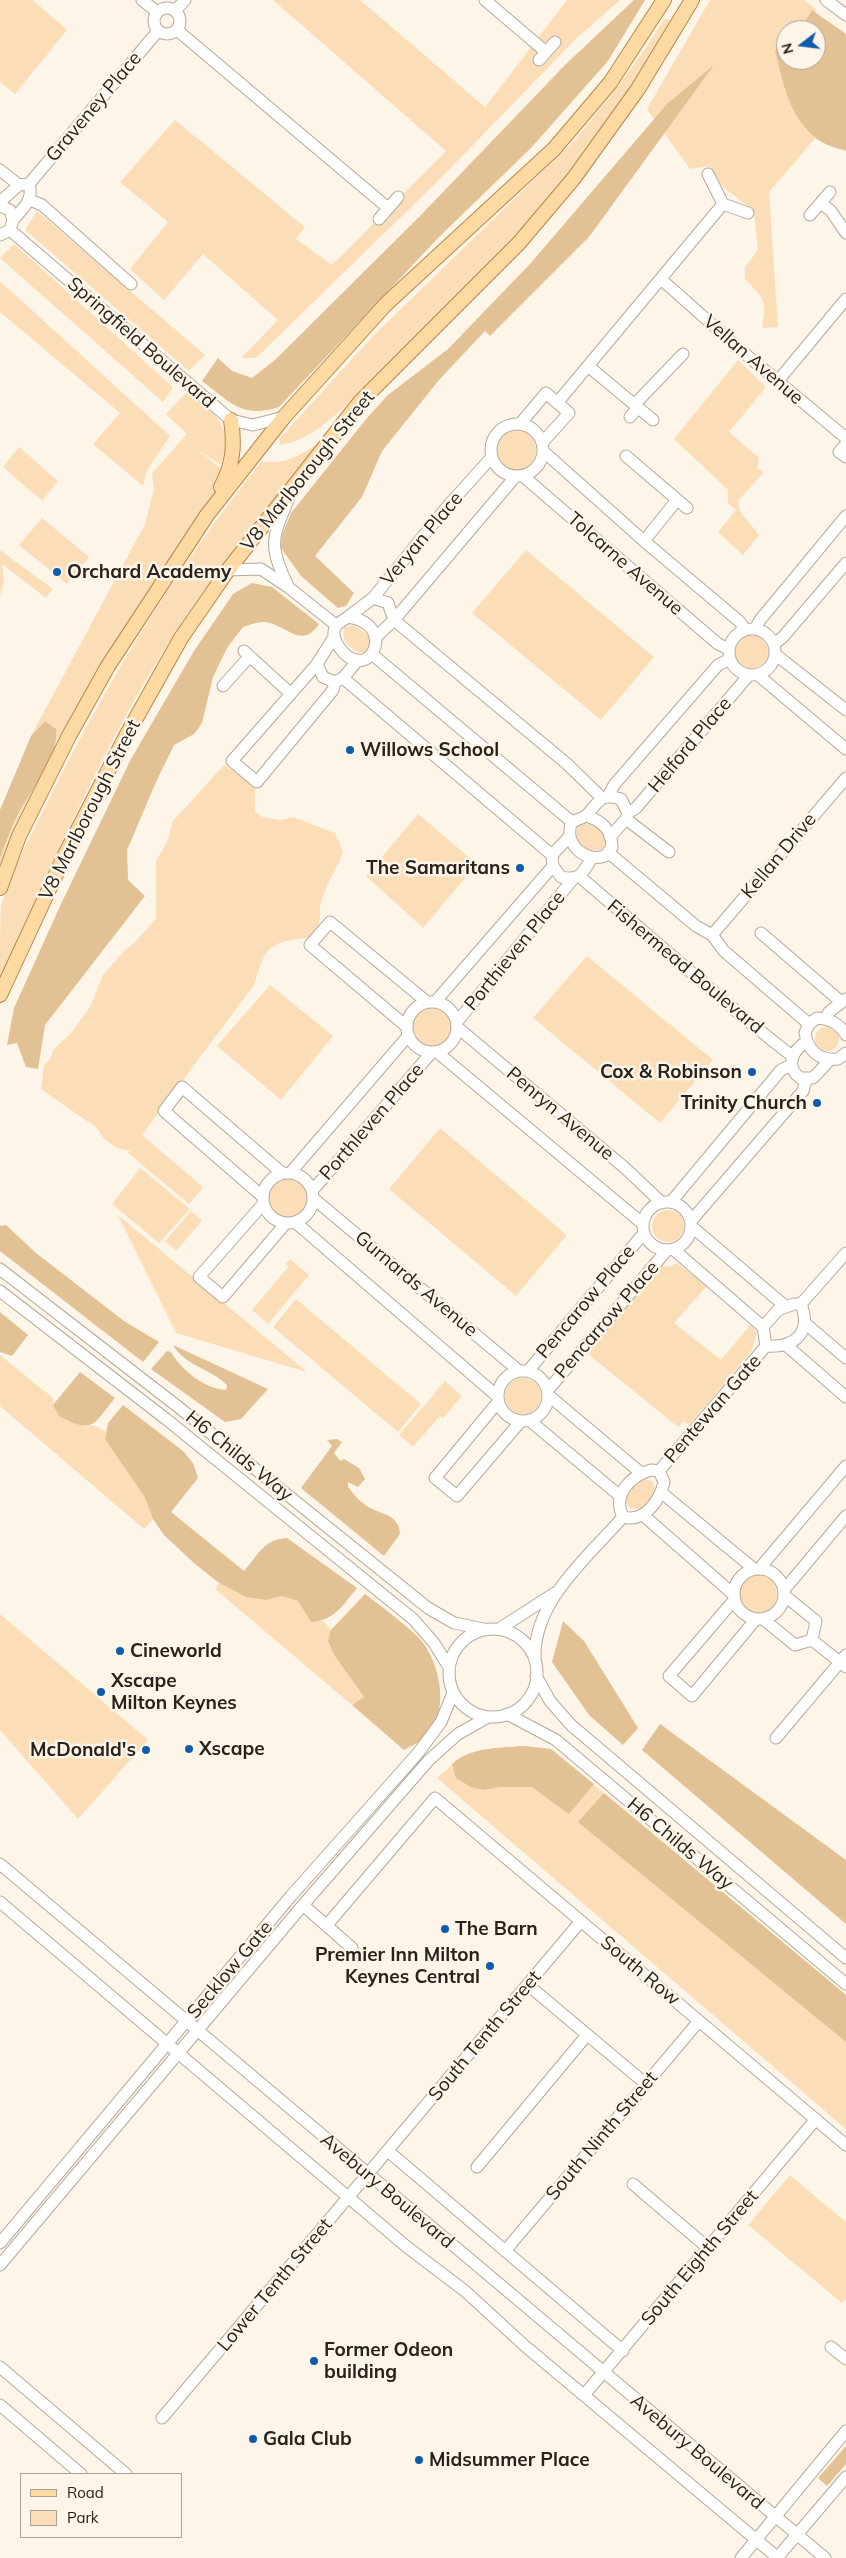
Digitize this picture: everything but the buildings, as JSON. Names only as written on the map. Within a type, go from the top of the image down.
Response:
[{"type":"main road","name":"V8 Marlborough Street","points":[[0,995],[65,855],[126,736],[181,638],[228,570],[360,402],[519,243],[574,178],[638,89],[692,0]]},
{"type":"main road","points":[[0,888],[19,836],[70,734],[108,666],[208,515],[284,417],[386,304],[554,149],[610,83],[662,4]]},
{"type":"main road","points":[[208,515],[230,471],[234,439],[231,420]]},
{"type":"street","points":[[142,0],[157,12]]},
{"type":"street","points":[[176,10],[185,0]]},
{"type":"street","points":[[485,0],[543,56],[556,42]]},
{"type":"street","points":[[826,0],[844,14]]},
{"type":"street","points":[[168,7],[176,10],[181,20],[177,30],[166,34],[158,31],[154,20],[157,12],[168,7]]},
{"type":"street","points":[[177,30],[388,208]]},
{"type":"street","name":"Graveney Place","points":[[0,204],[24,184],[158,31]]},
{"type":"street","points":[[0,170],[24,184],[32,192],[30,200],[8,228]]},
{"type":"street","points":[[708,174],[723,204],[748,213]]},
{"type":"street","points":[[810,215],[830,192]]},
{"type":"street","points":[[379,219],[398,197]]},
{"type":"street","name":"Springfield Boulevard","points":[[30,200],[42,205],[131,284]]},
{"type":"street","points":[[821,203],[831,211],[846,233]]},
{"type":"street","name":"Springfield Boulevard","points":[[0,204],[10,210],[8,228],[231,420],[252,424],[272,422],[284,417]]},
{"type":"street","points":[[520,424],[546,394],[557,403],[662,280],[723,204]]},
{"type":"street","name":"Vellan Avenue","points":[[662,280],[777,382],[846,438]]},
{"type":"street","points":[[777,382],[846,299]]},
{"type":"street","points":[[630,417],[636,405],[683,354]]},
{"type":"street","points":[[588,366],[653,420]]},
{"type":"street","name":"Veryan Place","points":[[376,638],[394,620],[519,476],[537,467],[542,447],[569,413],[557,403]]},
{"type":"street","points":[[519,476],[499,470],[491,458],[490,448],[496,434],[508,426],[520,424],[534,430],[542,447]]},
{"type":"street","points":[[846,444],[839,452],[846,457]]},
{"type":"street","name":"Tolcarne Avenue","points":[[542,447],[644,541],[750,630]]},
{"type":"street","points":[[626,456],[687,508]]},
{"type":"street","name":"Veryan Place","points":[[348,617],[373,598],[446,508],[491,458]]},
{"type":"street","name":"Tolcarne Avenue","points":[[519,476],[729,654]]},
{"type":"street","points":[[288,587],[275,559],[275,530],[294,487]]},
{"type":"street","name":"Tolcarne Avenue","points":[[644,541],[677,500]]},
{"type":"street","name":"Helford Place","points":[[586,816],[606,796],[695,690],[729,654],[732,641],[750,630],[760,620],[846,516]]},
{"type":"street","name":"Helford Place","points":[[610,837],[754,675],[770,667],[774,649],[846,563]]},
{"type":"street","points":[[228,570],[261,569],[288,587],[336,625]]},
{"type":"street","points":[[373,598],[388,603],[394,620],[606,796],[622,799],[627,816],[669,852]]},
{"type":"street","points":[[348,617],[365,622],[376,638],[377,644],[373,655],[369,658],[358,660],[339,680],[333,690],[257,782],[232,761],[317,664],[334,637],[336,625],[348,617]]},
{"type":"street","points":[[750,630],[769,637],[774,649],[846,710]]},
{"type":"street","points":[[334,637],[339,648],[358,660]]},
{"type":"street","points":[[224,686],[246,654],[290,693]]},
{"type":"street","points":[[729,654],[737,670],[754,675],[846,749]]},
{"type":"street","points":[[373,655],[572,822]]},
{"type":"street","points":[[317,664],[323,677],[339,680],[552,860]]},
{"type":"street","name":"Kellan Drive","points":[[712,935],[846,778]]},
{"type":"street","points":[[570,838],[579,851],[592,858],[609,853],[612,847],[610,837],[601,823],[586,816],[572,822]]},
{"type":"street","points":[[408,1031],[413,1011],[431,1002],[552,860],[570,838],[572,822]]},
{"type":"street","name":"Fishermead Boulevard","points":[[609,853],[696,926],[712,935],[724,951],[809,1024]]},
{"type":"street","name":"Porthieven Place","points":[[457,1025],[592,858]]},
{"type":"street","name":"Fishermead Boulevard","points":[[552,860],[561,877],[576,878],[748,1022],[792,1061],[793,1073],[806,1080]]},
{"type":"street","points":[[330,922],[431,1002],[449,1008],[457,1025],[452,1043],[434,1052],[418,1048],[408,1031],[310,945],[330,922]]},
{"type":"street","points":[[761,933],[843,1000],[828,1012],[825,1019]]},
{"type":"street","points":[[830,1060],[820,1057],[812,1051],[805,1033],[809,1024],[816,1018],[825,1019],[835,1022],[846,1035]]},
{"type":"street","name":"Penryn Avenue","points":[[457,1025],[666,1202]]},
{"type":"street","name":"Porthleven Place","points":[[286,1173],[408,1031]]},
{"type":"street","points":[[806,1324],[794,1341],[787,1346],[766,1346],[763,1327],[670,1250],[652,1245],[643,1228],[649,1210],[666,1202],[781,1070],[792,1061],[799,1046],[807,1041]]},
{"type":"street","name":"Penryn Avenue","points":[[434,1052],[643,1228]]},
{"type":"street","name":"Porthleven Place","points":[[313,1194],[434,1052]]},
{"type":"street","points":[[670,1250],[686,1241],[691,1224],[803,1091],[806,1080],[813,1078],[830,1060],[846,1054]]},
{"type":"street","points":[[286,1173],[268,1181],[263,1200],[199,1277],[223,1297],[291,1223],[308,1212],[313,1194],[304,1178],[286,1173],[182,1087],[164,1111],[263,1200],[272,1217],[291,1223]]},
{"type":"street","name":"Gurnards Avenue","points":[[313,1194],[524,1371]]},
{"type":"street","points":[[666,1202],[684,1209],[691,1224],[785,1306]]},
{"type":"street","name":"Gurnards Avenue","points":[[291,1223],[498,1399]]},
{"type":"street","name":"Pencarow Place","points":[[524,1371],[643,1228]]},
{"type":"street","name":"Pencarrow Place","points":[[548,1392],[670,1250]]},
{"type":"street","points":[[763,1327],[774,1313],[785,1306],[801,1304],[846,1253]]},
{"type":"street","name":"H6 Childs Way","points":[[0,1269],[178,1406],[428,1608],[454,1623],[484,1629]]},
{"type":"street","name":"H6 Childs Way","points":[[0,1291],[166,1419],[413,1619],[434,1643],[449,1667]]},
{"type":"street","points":[[801,1304],[806,1324],[846,1358]]},
{"type":"street","name":"Pentewan Gate","points":[[659,1472],[766,1346]]},
{"type":"street","points":[[787,1346],[846,1397]]},
{"type":"street","points":[[548,1392],[543,1411],[525,1421],[457,1496],[435,1478],[498,1399],[501,1382],[506,1377],[524,1371],[541,1378],[548,1392],[641,1473]]},
{"type":"street","points":[[498,1399],[506,1415],[525,1421],[620,1496]]},
{"type":"street","points":[[846,1466],[757,1569],[741,1576],[737,1581],[734,1597],[669,1676],[692,1696],[760,1619],[778,1611],[784,1592],[846,1516]]},
{"type":"street","points":[[652,1470],[659,1472],[664,1482],[662,1493],[657,1502],[643,1515],[629,1519],[623,1517],[619,1504],[620,1496],[631,1479],[641,1473],[652,1470]]},
{"type":"street","points":[[662,1493],[757,1569],[775,1575],[784,1592],[816,1622],[812,1640]]},
{"type":"street","points":[[643,1515],[734,1597],[742,1613],[760,1619],[795,1645],[812,1640],[844,1661],[776,1738]]},
{"type":"street","points":[[536,1663],[530,1650],[518,1637],[499,1629],[484,1629],[470,1635],[456,1648],[449,1667],[449,1679],[453,1693],[462,1705],[475,1713],[488,1717],[507,1714],[520,1707],[532,1692],[536,1676],[536,1663],[535,1641],[540,1624],[559,1590],[623,1517]]},
{"type":"street","points":[[499,1629],[559,1590]]},
{"type":"street","name":"H6 Childs Way","points":[[536,1676],[550,1701],[571,1726],[846,1958]]},
{"type":"street","name":"Secklow Gate","points":[[0,2243],[292,1896],[418,1753],[440,1722],[453,1693]]},
{"type":"street","name":"H6 Childs Way","points":[[507,1714],[556,1740],[846,1984]]},
{"type":"street","name":"Secklow Gate","points":[[178,2053],[429,1760],[458,1734],[488,1717]]},
{"type":"street","name":"South Row","points":[[327,1925],[435,1798],[846,2145]]},
{"type":"street","name":"Avebury Boulevard","points":[[0,1864],[797,2535]]},
{"type":"street","name":"Avebury Boulevard","points":[[0,1902],[349,2198],[465,2291],[584,2395],[778,2558]]},
{"type":"street","points":[[303,1905],[352,1948]]},
{"type":"street","name":"South Tenth Street","points":[[388,2151],[581,1921]]},
{"type":"street","points":[[528,1985],[646,2084]]},
{"type":"street","name":"South Ninth Street","points":[[505,2251],[699,2021]]},
{"type":"street","points":[[477,2167],[587,2035]]},
{"type":"street","points":[[0,2265],[178,2053]]},
{"type":"street","name":"South Eighth Street","points":[[584,2395],[623,2351],[816,2119]]},
{"type":"street","points":[[388,2151],[623,2351]]},
{"type":"street","name":"Lower Tenth Street","points":[[162,2418],[388,2151]]},
{"type":"street","points":[[633,2184],[708,2248]]},
{"type":"street","points":[[832,2347],[846,2359]]},
{"type":"street","points":[[0,2367],[125,2473]]},
{"type":"street","points":[[0,2405],[81,2473]]},
{"type":"street","points":[[741,2558],[846,2431]]},
{"type":"street","points":[[778,2558],[846,2477]]},
{"type":"street","points":[[797,2535],[824,2558]]},
{"type":"green space","points":[[0,0],[33,0],[67,30],[15,94],[0,82]]},
{"type":"green space","points":[[273,0],[360,0],[485,107],[567,0],[620,0],[575,40],[437,182],[256,358],[241,358],[278,320],[203,254],[164,300],[130,269],[168,222],[120,182],[175,120],[305,227],[296,239],[332,265],[446,151]]},
{"type":"green space","points":[[710,0],[804,0],[817,10],[808,20],[776,20],[776,70],[788,70],[818,135],[769,192],[778,327],[762,328],[764,305],[760,296],[745,279],[745,267],[758,250],[754,211],[722,186],[710,166],[690,169],[647,109]]},
{"type":"green space","points":[[665,18],[673,22],[608,121],[574,166],[519,231],[429,329],[391,360],[338,413],[310,434],[280,445],[279,439],[373,336],[572,143],[621,82]]},
{"type":"green space","points":[[37,211],[205,355],[189,371],[25,230]]},
{"type":"green space","points":[[14,244],[173,387],[163,402],[0,258]]},
{"type":"green space","points":[[0,281],[170,436],[147,470],[143,486],[93,444],[120,413],[0,312]]},
{"type":"green space","points":[[738,360],[766,387],[729,432],[759,458],[757,468],[764,472],[738,501],[740,511],[759,535],[743,555],[718,532],[736,510],[728,503],[728,490],[674,439]]},
{"type":"green space","points":[[188,391],[214,414],[224,431],[226,441],[221,465],[198,450],[227,474],[108,666],[0,888],[0,858],[21,809],[46,767],[57,740],[45,721],[31,736],[145,524],[154,489],[152,473],[187,434],[166,414]]},
{"type":"green space","points":[[515,429],[530,435],[536,450],[530,465],[515,471],[500,465],[494,450],[500,435]]},
{"type":"green space","points":[[321,441],[208,585],[164,650],[137,695],[89,787],[0,978],[1,906],[6,891],[24,849],[75,749],[148,621],[203,539],[262,461],[278,462],[293,458]]},
{"type":"green space","points":[[19,447],[58,481],[42,501],[3,467]]},
{"type":"green space","points":[[42,518],[89,557],[67,584],[19,545]]},
{"type":"green space","points":[[0,550],[53,589],[46,598],[2,564],[4,581],[0,597]]},
{"type":"green space","points":[[526,550],[654,657],[601,720],[472,613]]},
{"type":"green space","points":[[353,625],[367,634],[371,644],[370,650],[363,653],[354,650],[345,641],[344,628]]},
{"type":"green space","points":[[751,635],[758,636],[763,640],[767,645],[767,659],[763,664],[758,668],[751,669],[744,668],[739,664],[735,659],[734,652],[735,645],[739,640],[744,636]]},
{"type":"green space","points":[[224,765],[255,785],[255,812],[262,817],[281,820],[293,817],[335,833],[343,852],[324,893],[320,905],[318,926],[309,938],[285,941],[276,944],[270,949],[261,962],[254,985],[142,1135],[203,1187],[189,1204],[128,1153],[130,1150],[120,1149],[110,1144],[97,1128],[41,1089],[44,1065],[50,1059],[53,1050],[71,1033],[90,1007],[103,975],[156,919],[156,861],[167,842],[173,821]]},
{"type":"green space","points":[[418,814],[477,864],[423,928],[366,876]]},
{"type":"green space","points":[[586,822],[597,826],[601,831],[606,842],[604,848],[598,850],[587,849],[579,843],[577,838],[578,826]]},
{"type":"green space","points":[[587,956],[713,1060],[660,1123],[533,1018]]},
{"type":"green space","points":[[270,985],[333,1036],[281,1100],[217,1046]]},
{"type":"green space","points":[[431,1006],[446,1012],[452,1027],[446,1042],[431,1048],[416,1042],[410,1027],[416,1012]]},
{"type":"green space","points":[[827,1027],[836,1030],[839,1039],[836,1048],[827,1051],[818,1048],[815,1039],[818,1030]]},
{"type":"green space","points":[[440,1128],[567,1235],[516,1296],[389,1189]]},
{"type":"green space","points":[[140,1168],[190,1209],[159,1243],[112,1204]]},
{"type":"green space","points":[[288,1177],[303,1183],[309,1198],[303,1213],[288,1219],[273,1213],[267,1198],[273,1183]]},
{"type":"green space","points":[[668,1210],[674,1211],[679,1215],[683,1220],[683,1232],[679,1237],[674,1241],[668,1242],[662,1241],[657,1237],[653,1232],[652,1226],[653,1220],[657,1215],[662,1211]]},
{"type":"green space","points":[[191,1211],[202,1221],[176,1251],[165,1241]]},
{"type":"green space","points":[[118,1215],[307,1372],[176,1333]]},
{"type":"green space","points":[[290,1259],[309,1275],[268,1324],[252,1310],[289,1266],[286,1264]]},
{"type":"green space","points":[[677,1263],[707,1286],[674,1323],[721,1360],[751,1324],[757,1333],[751,1352],[689,1425],[684,1421],[678,1427],[588,1354],[660,1265],[669,1267]]},
{"type":"green space","points":[[296,1299],[421,1404],[398,1432],[273,1327]]},
{"type":"green space","points":[[0,1355],[53,1398],[53,1405],[86,1427],[93,1425],[105,1431],[106,1439],[144,1496],[153,1519],[144,1529],[0,1406]]},
{"type":"green space","points":[[523,1378],[530,1379],[536,1383],[540,1389],[540,1403],[536,1409],[530,1413],[523,1414],[516,1413],[510,1409],[506,1403],[505,1396],[506,1389],[510,1383],[516,1379]]},
{"type":"green space","points":[[445,1381],[462,1396],[443,1418],[440,1416],[413,1447],[399,1435]]},
{"type":"green space","points":[[647,1479],[653,1482],[655,1490],[653,1497],[643,1509],[630,1508],[626,1502],[632,1486]]},
{"type":"green space","points":[[758,1575],[771,1581],[777,1594],[771,1607],[758,1613],[745,1607],[739,1594],[745,1581]]},
{"type":"green space","points":[[219,1583],[246,1597],[266,1600],[282,1596],[298,1601],[311,1622],[323,1621],[331,1630],[328,1641],[334,1655],[364,1697],[352,1705],[215,1589]]},
{"type":"green space","points":[[0,1614],[148,1740],[78,1819],[0,1730]]},
{"type":"green space","points":[[524,1746],[551,1749],[846,1995],[846,2129],[437,1778],[462,1756],[480,1750]]},
{"type":"green space","points":[[790,2175],[846,2222],[846,2299],[842,2303],[748,2225]]},
{"type":"shaded area","points":[[634,0],[645,0],[608,61],[531,148],[440,236],[279,407],[255,411],[246,410],[229,402],[202,381],[218,358],[232,371],[252,378],[275,360],[420,216],[566,64]]},
{"type":"shaded area","points":[[812,10],[846,34],[846,151],[820,141],[807,130],[788,99],[784,87],[780,70],[826,70],[826,20],[806,20]]},
{"type":"shaded area","points":[[714,65],[589,237],[490,336],[485,331],[439,380],[382,451],[362,497],[315,556],[354,593],[346,606],[338,608],[301,576],[281,548],[282,535],[291,513],[367,418],[388,395],[448,349],[530,264],[667,104]]},
{"type":"shaded area","points":[[252,583],[272,587],[319,624],[312,632],[306,635],[299,635],[271,623],[256,623],[243,627],[227,648],[213,677],[202,723],[194,734],[174,745],[127,850],[128,880],[145,896],[45,1025],[38,1069],[26,1067],[17,1043],[7,1045],[14,1008],[61,904],[131,759],[194,651],[233,594]]},
{"type":"shaded area","points":[[45,721],[56,729],[54,750],[45,770],[19,813],[0,858],[0,810],[31,736]]},
{"type":"shaded area","points":[[6,1225],[36,1253],[124,1321],[159,1342],[143,1362],[0,1251],[0,1226]]},
{"type":"shaded area","points":[[0,1312],[28,1335],[12,1356],[0,1352]]},
{"type":"shaded area","points":[[173,1345],[268,1389],[241,1419],[225,1422],[151,1369],[167,1351],[171,1352],[175,1359],[194,1377],[210,1386],[226,1390],[227,1385],[184,1357]]},
{"type":"shaded area","points":[[80,1372],[115,1398],[96,1421],[86,1426],[59,1416],[53,1405]]},
{"type":"shaded area","points":[[123,1405],[183,1451],[193,1463],[198,1478],[171,1512],[244,1571],[267,1545],[279,1539],[287,1538],[357,1588],[342,1606],[326,1619],[311,1622],[298,1601],[282,1596],[266,1600],[246,1597],[219,1583],[194,1563],[164,1535],[153,1519],[144,1496],[105,1439],[108,1423]]},
{"type":"shaded area","points":[[337,1439],[342,1442],[334,1453],[340,1461],[344,1459],[359,1468],[365,1479],[358,1487],[348,1482],[348,1487],[365,1505],[390,1517],[397,1523],[400,1534],[384,1556],[301,1488],[332,1446],[327,1440]]},
{"type":"shaded area","points":[[365,1594],[420,1639],[435,1666],[440,1692],[440,1705],[437,1717],[432,1728],[422,1740],[404,1750],[352,1705],[364,1697],[334,1655],[328,1641],[331,1630]]},
{"type":"shaded area","points":[[563,1621],[584,1641],[638,1728],[623,1745],[589,1715],[552,1662]]},
{"type":"shaded area","points":[[660,1724],[846,1860],[846,1924],[642,1750]]},
{"type":"shaded area","points":[[524,1746],[551,1749],[594,1784],[569,1814],[532,1787],[500,1787],[483,1790],[471,1787],[456,1778],[452,1764],[468,1754],[486,1749]]},
{"type":"shaded area","points":[[604,1793],[846,1995],[846,2042],[578,1822]]},
{"type":"shaded area","points":[[846,2446],[846,2464],[827,2486],[818,2478]]},
{"type":"place","name":"Orchard Academy","points":[[57,572]]},
{"type":"place","name":"Willows School","points":[[350,750]]},
{"type":"place","name":"The Samaritans","points":[[520,868]]},
{"type":"place","name":"Cox & Robinson","points":[[752,1072]]},
{"type":"place","name":"Trinity Church","points":[[817,1103]]},
{"type":"place","name":"Cineworld","points":[[120,1651]]},
{"type":"place","name":"Xscape Milton Keynes","points":[[101,1692]]},
{"type":"place","name":"Xscape","points":[[189,1749]]},
{"type":"place","name":"McDonald's","points":[[146,1750]]},
{"type":"place","name":"The Barn","points":[[445,1929]]},
{"type":"place","name":"Premier Inn Milton Keynes Central","points":[[490,1966]]},
{"type":"place","name":"Former Odeon building","points":[[314,2361]]},
{"type":"place","name":"Gala Club","points":[[253,2439]]},
{"type":"place","name":"Midsummer Place","points":[[419,2460]]}]
